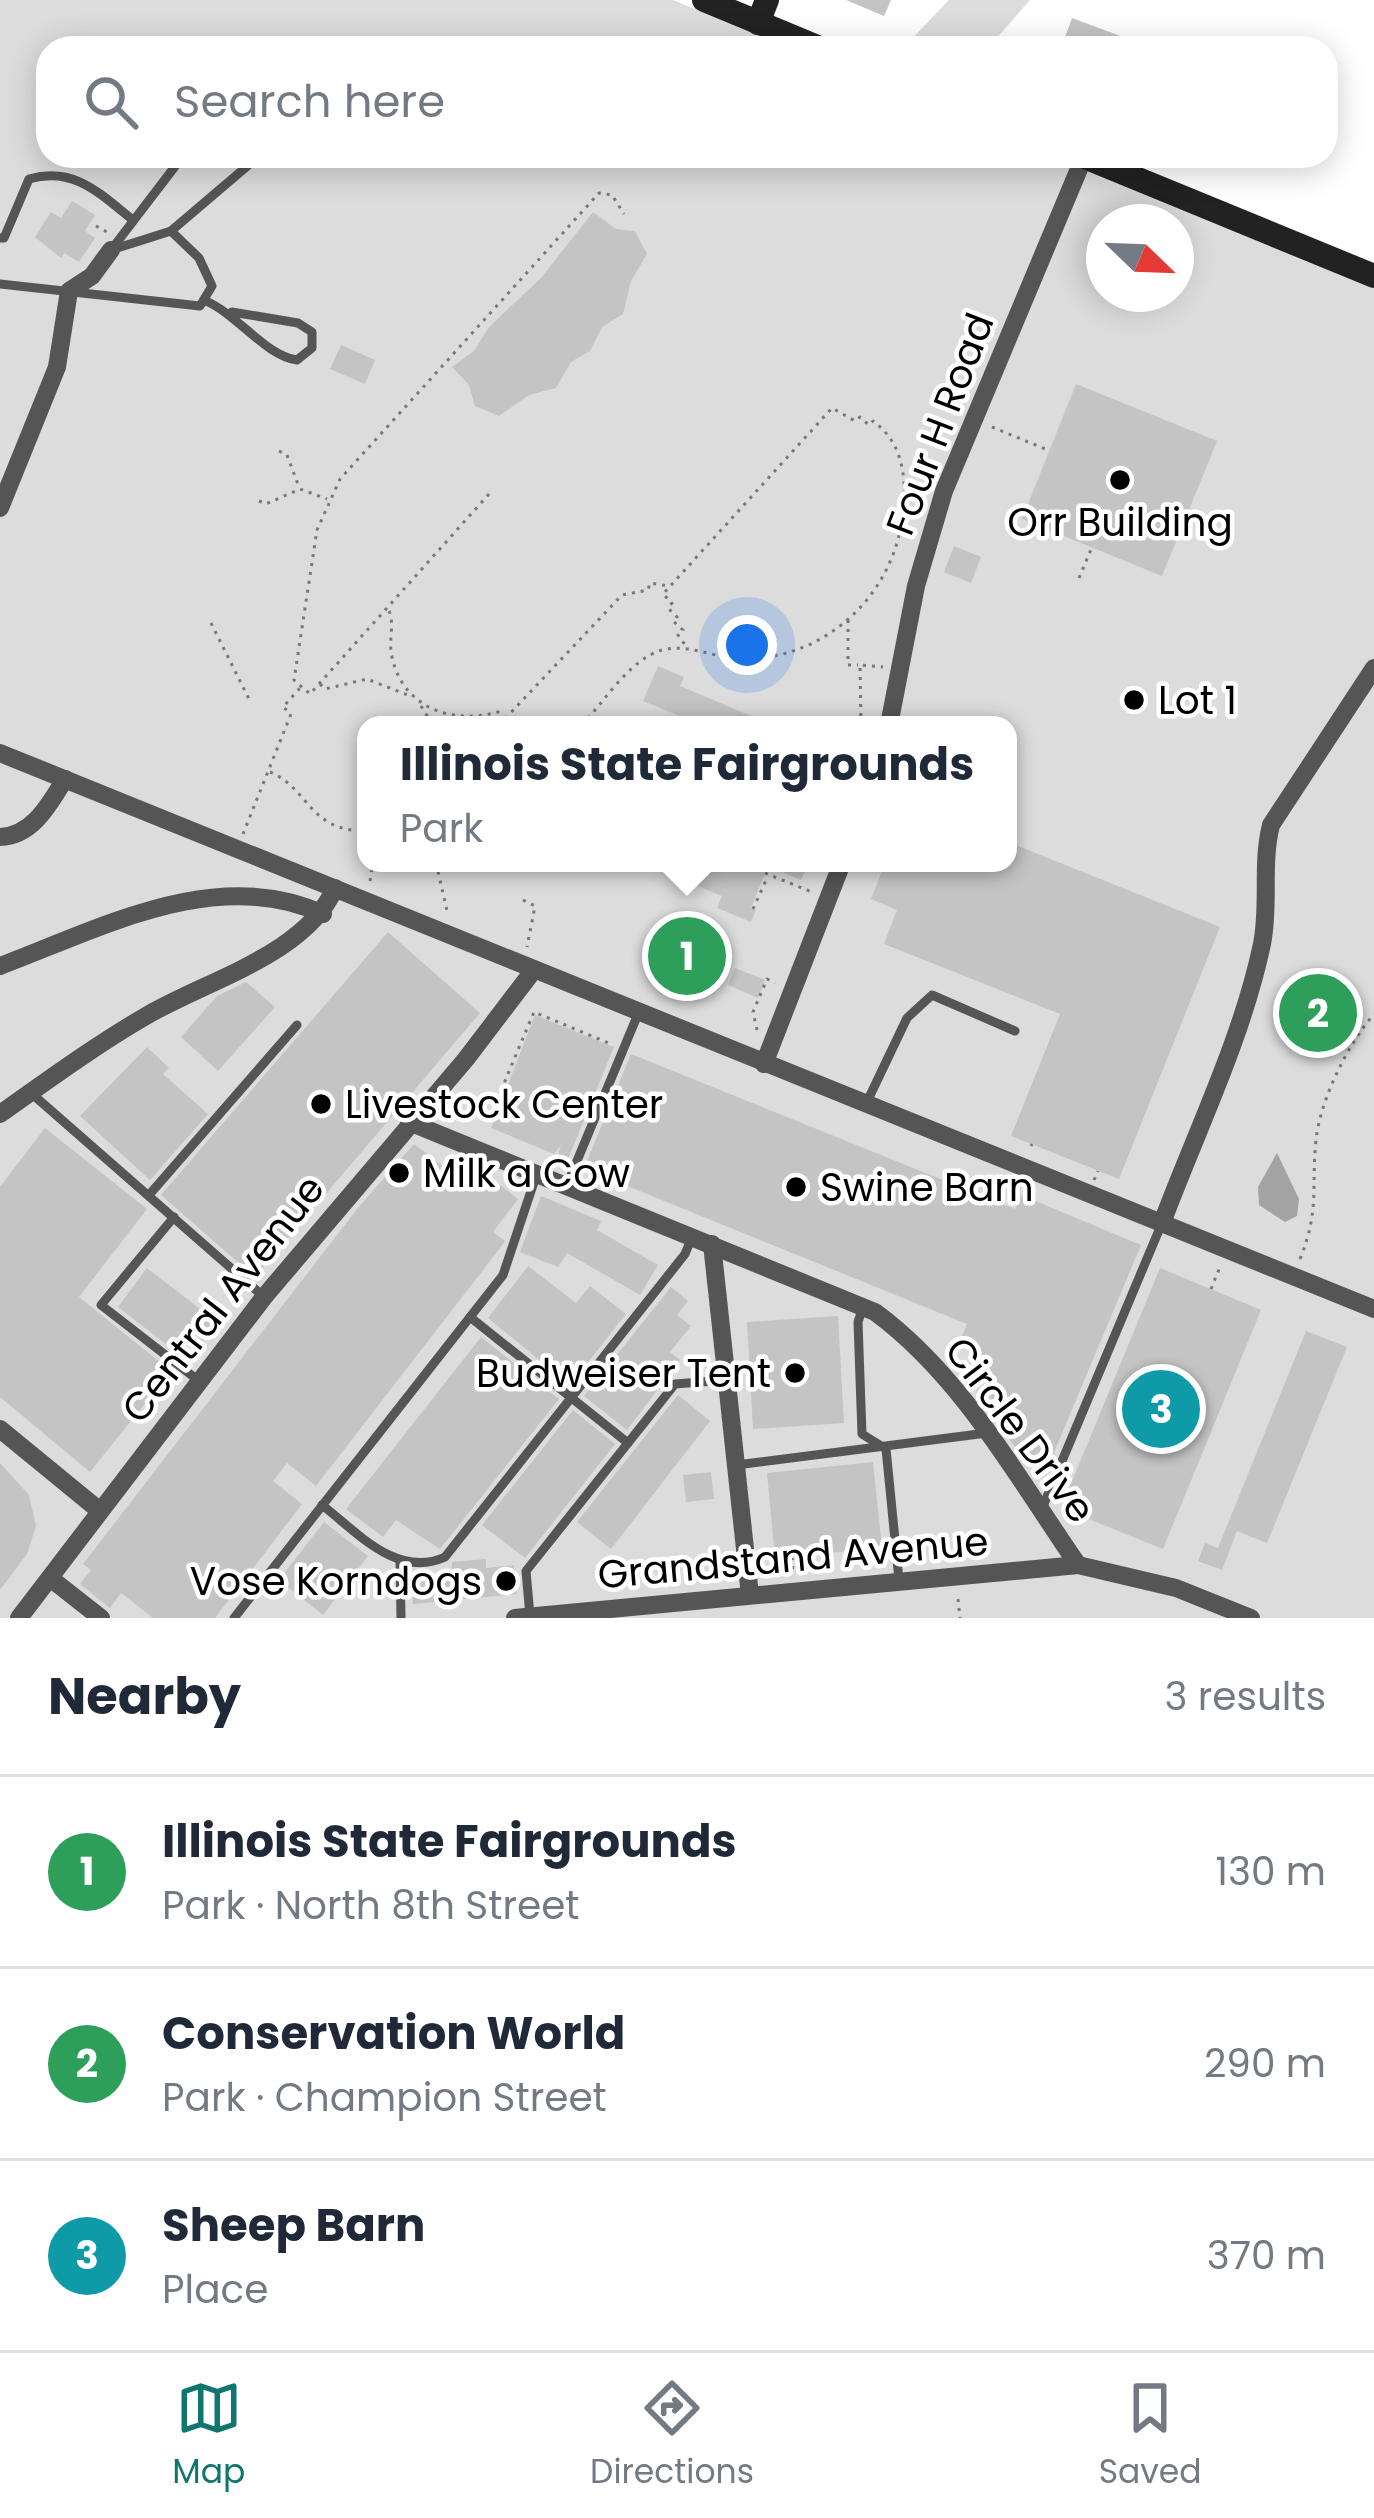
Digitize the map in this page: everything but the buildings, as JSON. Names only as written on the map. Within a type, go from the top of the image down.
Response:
[{"type":"main road","points":[[704,0],[763,11],[802,36]]},
{"type":"main road","points":[[1112,168],[1374,276]]},
{"type":"street","name":"Four H Road","points":[[891,716],[916,586],[944,491],[1078,168]]},
{"type":"street","points":[[0,508],[57,367],[70,291],[92,276],[111,250]]},
{"type":"street","points":[[1162,1223],[1252,981],[1266,916],[1264,852],[1271,825],[1374,668]]},
{"type":"street","points":[[0,753],[1374,1309]]},
{"type":"street","points":[[0,837],[10,837],[41,817],[65,779]]},
{"type":"street","points":[[764,1064],[839,872]]},
{"type":"street","points":[[0,1114],[142,1018],[283,944],[323,914],[335,888]]},
{"type":"street","points":[[0,966],[128,919],[224,894],[279,898],[323,914]]},
{"type":"street","name":"Central Avenue","points":[[19,1618],[264,1297],[466,1059],[533,971]]},
{"type":"street","name":"Circle Drive","points":[[409,1122],[863,1307],[915,1345],[988,1433],[1078,1565]]},
{"type":"street","points":[[702,1240],[727,1380],[750,1594]]},
{"type":"street","points":[[0,1429],[100,1511]]},
{"type":"street","name":"Grandstand Avenue","points":[[522,1617],[1078,1565],[1176,1588],[1251,1618]]},
{"type":"street","points":[[50,1578],[101,1618]]},
{"type":"lane","points":[[111,250],[174,168]]},
{"type":"lane","points":[[111,250],[171,231],[245,168]]},
{"type":"lane","points":[[0,238],[28,179],[50,173],[86,182],[133,220]]},
{"type":"lane","points":[[171,231],[208,271],[212,286],[206,301]]},
{"type":"lane","points":[[0,284],[187,306],[206,301],[232,312],[298,323],[312,332],[312,348],[297,360],[276,354],[232,312]]},
{"type":"lane","points":[[865,1106],[907,1018],[932,995],[1015,1031]]},
{"type":"lane","points":[[568,1185],[638,1014]]},
{"type":"lane","points":[[149,1195],[297,1025]]},
{"type":"lane","points":[[31,1093],[264,1297]]},
{"type":"lane","points":[[233,1618],[503,1275],[537,1173]]},
{"type":"lane","points":[[174,1217],[101,1305],[199,1382]]},
{"type":"lane","points":[[1041,1512],[1162,1223]]},
{"type":"lane","points":[[322,1505],[391,1559],[446,1557],[685,1254],[702,1240]]},
{"type":"lane","points":[[863,1307],[858,1322],[862,1434],[886,1449]]},
{"type":"lane","points":[[470,1317],[628,1443]]},
{"type":"lane","points":[[522,1617],[526,1571],[675,1384],[727,1380]]},
{"type":"lane","points":[[736,1465],[988,1433]]},
{"type":"lane","points":[[886,1449],[899,1581]]},
{"type":"lane","points":[[400,1560],[401,1618]]},
{"type":"path","points":[[489,494],[310,694],[294,680],[317,530],[349,469],[599,193],[612,195],[625,214]]},
{"type":"path","points":[[591,716],[643,660],[661,650],[742,659],[775,656],[814,643],[848,620],[876,589],[893,558],[903,519],[903,482],[893,437],[873,421],[869,425],[860,417],[855,422],[832,408],[663,594],[672,603],[668,608],[677,617],[673,621],[688,650]]},
{"type":"path","points":[[985,424],[1050,451]]},
{"type":"path","points":[[279,452],[286,455],[300,489]]},
{"type":"path","points":[[259,501],[266,504],[300,489],[329,500]]},
{"type":"path","points":[[1079,578],[1092,547]]},
{"type":"path","points":[[507,716],[622,596],[648,590],[650,583],[670,587]]},
{"type":"path","points":[[388,610],[394,614],[392,660],[427,716]]},
{"type":"path","points":[[848,620],[848,665],[877,666]]},
{"type":"path","points":[[211,623],[250,699]]},
{"type":"path","points":[[860,665],[861,716]]},
{"type":"path","points":[[320,684],[325,689],[350,680],[378,681],[445,715],[498,712],[503,716]]},
{"type":"path","points":[[241,838],[290,714],[283,707],[302,687]]},
{"type":"path","points":[[268,771],[290,781],[301,802],[326,822],[357,829]]},
{"type":"path","points":[[368,889],[371,872]]},
{"type":"path","points":[[438,872],[446,922]]},
{"type":"path","points":[[761,872],[814,893]]},
{"type":"path","points":[[754,909],[768,875]]},
{"type":"path","points":[[523,900],[535,906],[526,949]]},
{"type":"path","points":[[759,1037],[753,1012],[766,979],[780,985]]},
{"type":"path","points":[[494,1107],[534,1012],[624,1049]]},
{"type":"path","points":[[1293,1276],[1316,1216],[1315,1148],[1322,1112],[1374,1014]]},
{"type":"path","points":[[1211,1289],[1228,1249]]},
{"type":"path","points":[[860,1550],[862,1568]]},
{"type":"path","points":[[791,1557],[793,1574]]},
{"type":"path","points":[[958,1599],[960,1618]]},
{"type":"shaded area","points":[[0,0],[673,0],[761,36],[36,36],[36,168],[1082,168],[1170,204],[1086,204],[1086,312],[1194,312],[1194,214],[1374,288],[1374,1618],[0,1618]]},
{"type":"shaded area","points":[[949,0],[1030,0],[998,36],[914,36]]},
{"type":"shaded area","points":[[1277,1153],[1299,1199],[1297,1216],[1285,1222],[1259,1205],[1258,1187]]},
{"type":"place","name":"Orr Building","points":[[1120,480]]},
{"type":"place","name":"Lot 1","points":[[1134,700]]},
{"type":"place","name":"Illinois State Fairgrounds","points":[[687,956]]},
{"type":"place","name":"Conservation World","points":[[1318,1013]]},
{"type":"place","name":"Livestock Center","points":[[321,1104]]},
{"type":"place","name":"Milk a Cow","points":[[399,1173]]},
{"type":"place","name":"Swine Barn","points":[[796,1187]]},
{"type":"place","name":"Budweiser Tent","points":[[795,1373]]},
{"type":"place","name":"Sheep Barn","points":[[1161,1409]]},
{"type":"place","name":"Vose Korndogs","points":[[506,1581]]}]
